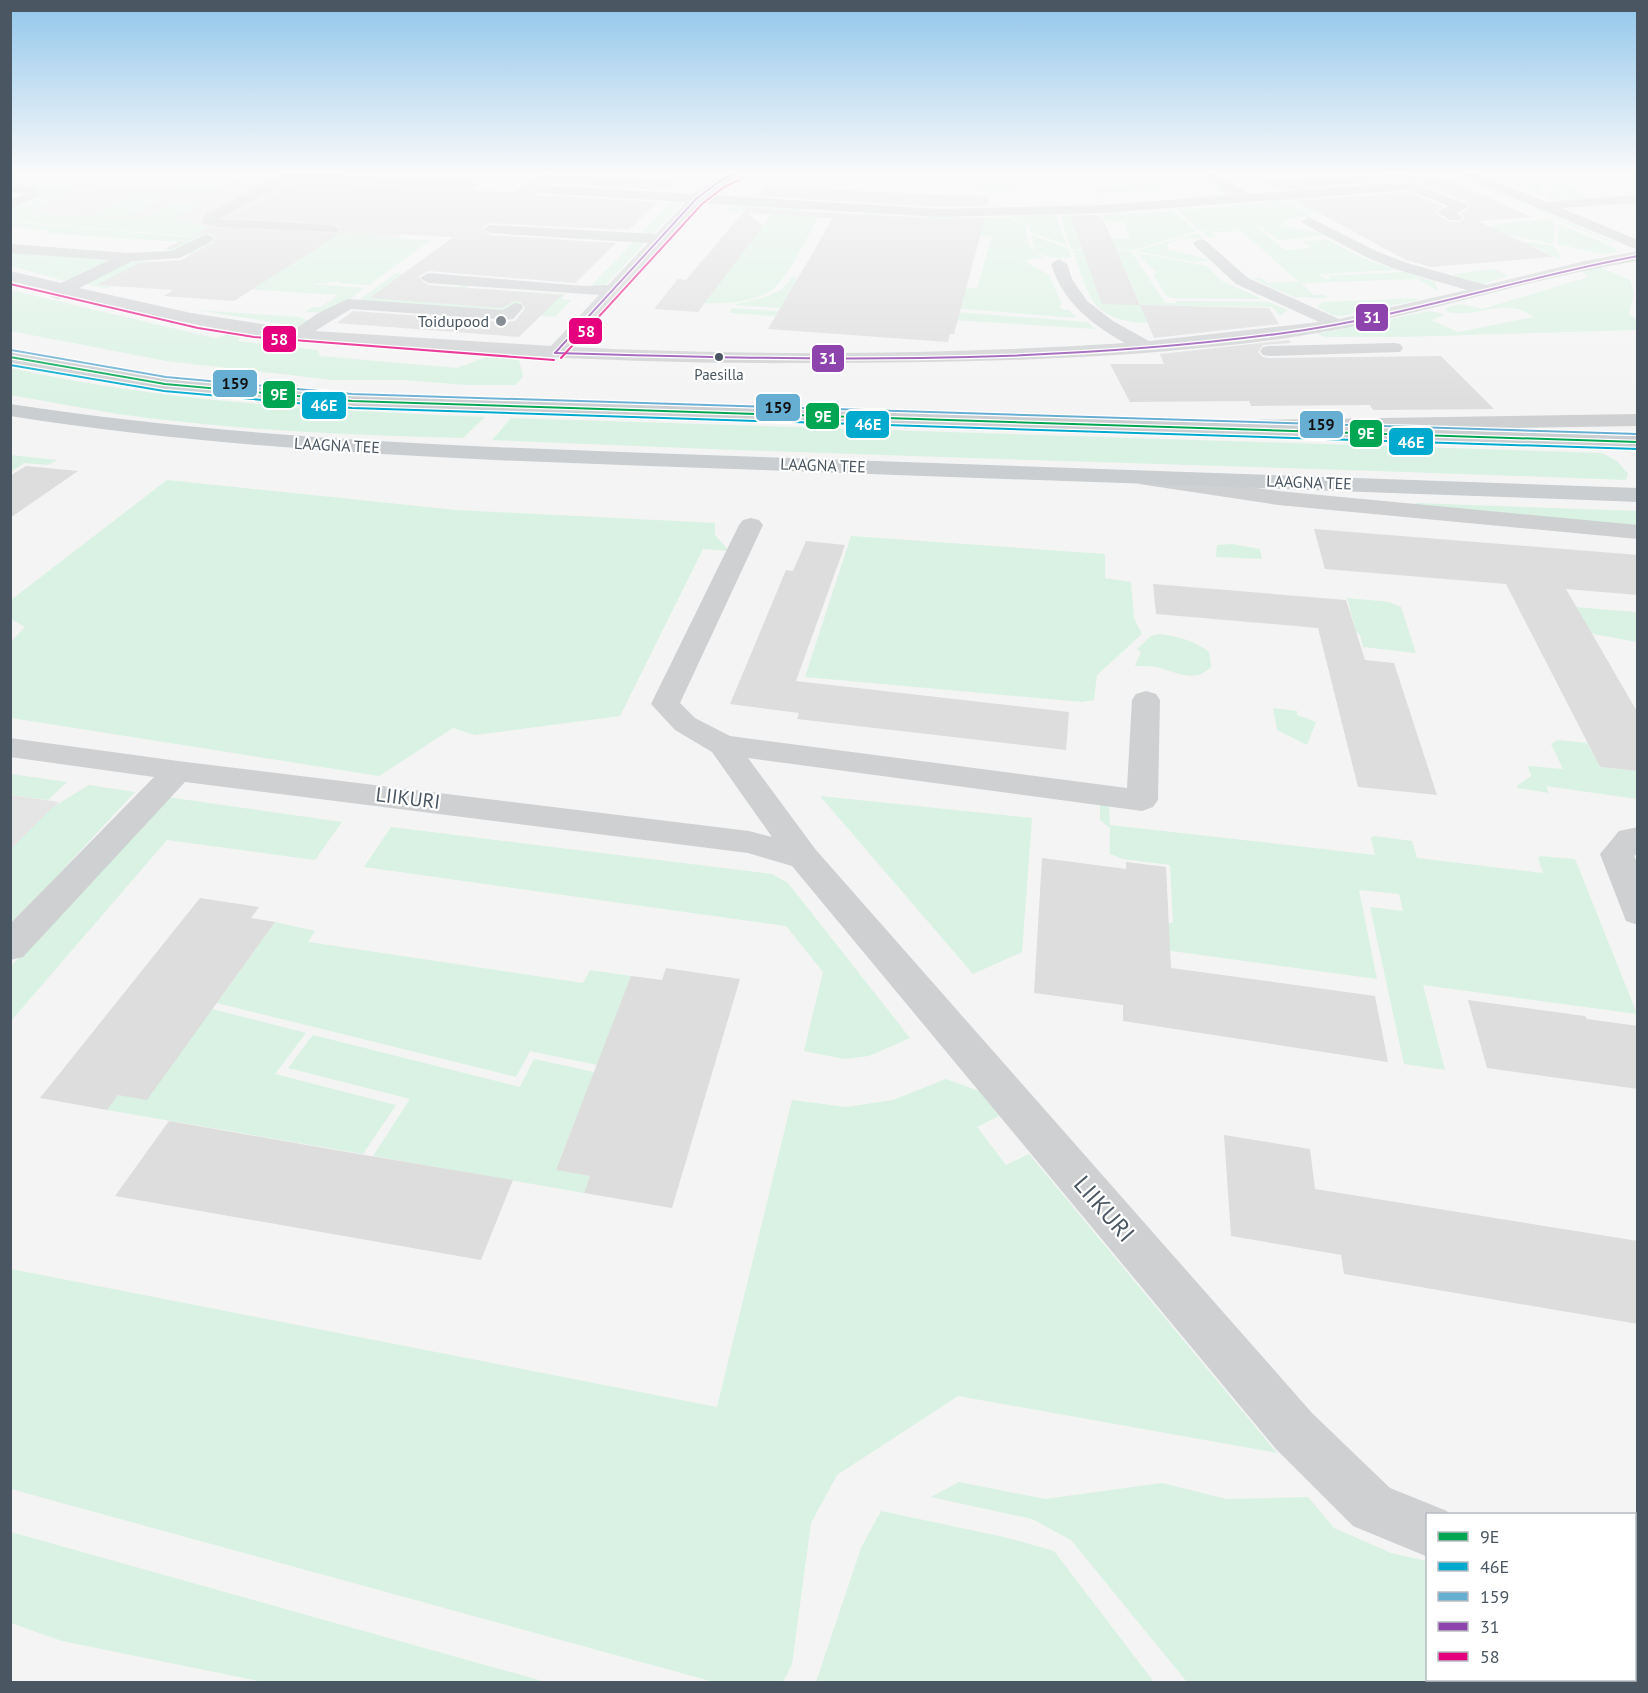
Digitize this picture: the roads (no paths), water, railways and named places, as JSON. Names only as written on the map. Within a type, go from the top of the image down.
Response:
[{"type":"main road","points":[[10,345],[60,356],[93,373]]},
{"type":"main road","points":[[10,357],[93,373],[223,390],[352,401],[1638,442]]},
{"type":"main road","name":"LAAGNA TEE","points":[[10,410],[114,426],[304,444],[625,459],[1638,495]]},
{"type":"street","points":[[70,252],[147,258],[175,255],[181,252]]},
{"type":"street","points":[[555,353],[647,252]]},
{"type":"street","points":[[1210,252],[1242,281],[1336,324]]},
{"type":"street","points":[[1367,252],[1401,266],[1486,290]]},
{"type":"street","points":[[60,291],[129,256]]},
{"type":"street","points":[[10,276],[60,291],[200,321],[298,335],[555,353],[862,361],[1020,356],[1148,348],[1284,333],[1382,317],[1602,261],[1638,256]]},
{"type":"street","points":[[1602,261],[1629,276]]},
{"type":"street","points":[[1059,264],[1061,274],[1075,298],[1085,308],[1148,348]]},
{"type":"street","points":[[428,278],[584,291],[612,290]]},
{"type":"street","points":[[298,335],[348,304],[507,315],[515,308]]},
{"type":"street","points":[[158,311],[185,307],[254,312]]},
{"type":"street","points":[[300,315],[324,317]]},
{"type":"street","points":[[1206,342],[1237,351],[1318,351],[1335,348],[1402,350],[1396,339],[1319,340],[1284,333]]},
{"type":"street","points":[[1135,427],[1638,420]]},
{"type":"street","points":[[1119,475],[1278,498],[1638,532]]},
{"type":"street","name":"LIIKURI","points":[[752,525],[665,704],[685,724],[723,744],[804,858],[1294,1431],[1372,1507],[1426,1529]]},
{"type":"street","points":[[723,744],[1143,800],[1146,700]]},
{"type":"street","name":"LIIKURI","points":[[10,747],[178,771],[749,842],[804,858]]},
{"type":"street","points":[[10,947],[178,771]]},
{"type":"street","points":[[1638,838],[1630,839],[1617,854],[1638,912]]},
{"type":"place","name":"Toidupood","points":[[501,321]]},
{"type":"place","name":"Paesilla","points":[[719,357]]}]
